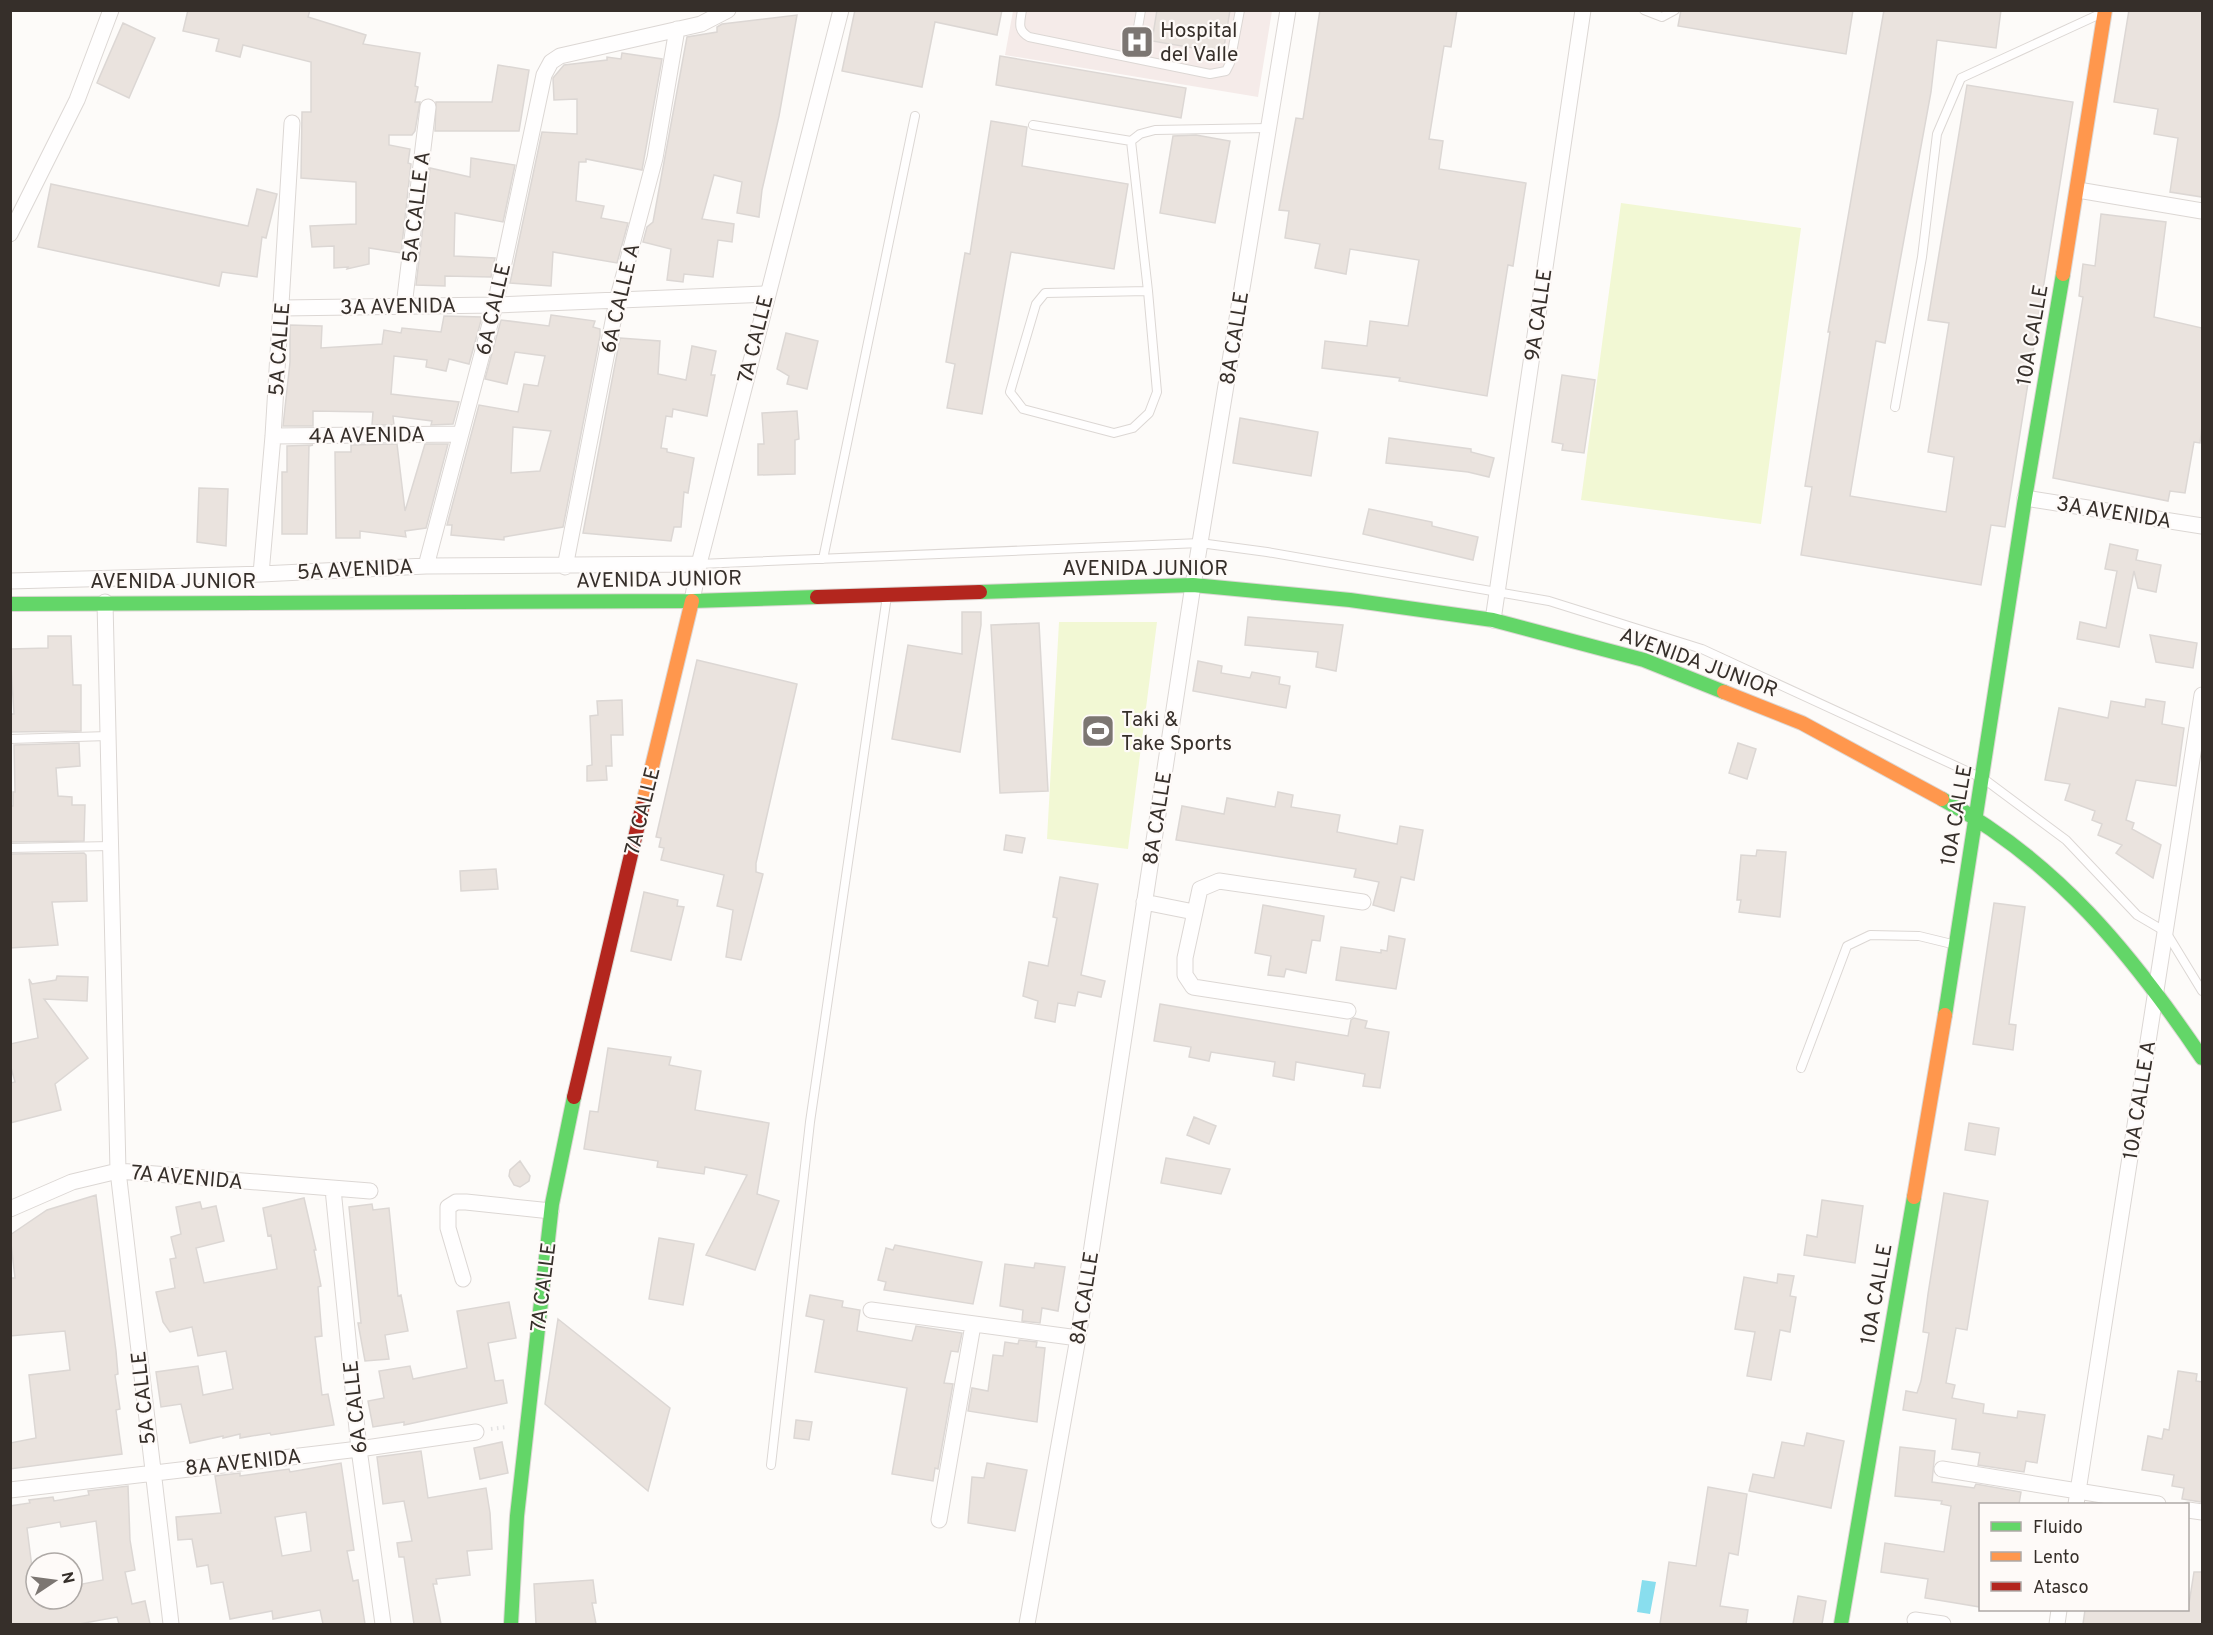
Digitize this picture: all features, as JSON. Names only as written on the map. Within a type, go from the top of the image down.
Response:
[{"type":"street","points":[[10,234],[77,100],[111,10]]},
{"type":"street","points":[[677,29],[701,24],[728,10]]},
{"type":"street","name":"7A CALLE","points":[[511,1624],[517,1516],[551,1211],[589,1024],[699,564],[841,10]]},
{"type":"street","name":"8A CALLE","points":[[1028,1624],[1078,1338],[1193,585],[1288,10]]},
{"type":"street","name":"9A CALLE","points":[[1493,620],[1583,10]]},
{"type":"street","name":"10A CALLE","points":[[1841,1624],[1957,946],[2025,498],[2079,190],[2105,11]]},
{"type":"street","name":"6A CALLE","points":[[426,566],[495,305],[544,75],[551,62],[560,56],[677,29]]},
{"type":"street","name":"6A CALLE A","points":[[565,567],[617,301],[655,158],[677,29]]},
{"type":"street","name":"5A CALLE A","points":[[404,306],[428,107]]},
{"type":"street","name":"5A CALLE","points":[[261,574],[282,308],[292,123]]},
{"type":"street","points":[[2079,190],[2202,211]]},
{"type":"street","name":"3A AVENIDA","points":[[282,308],[495,305],[767,294]]},
{"type":"street","name":"4A AVENIDA","points":[[273,436],[461,434]]},
{"type":"street","name":"3A AVENIDA","points":[[2025,498],[2202,526]]},
{"type":"street","name":"5A AVENIDA","points":[[10,581],[261,574],[426,566],[565,567],[699,564]]},
{"type":"street","name":"AVENIDA JUNIOR","points":[[10,604],[692,601],[1193,585],[1350,600],[1493,620],[1644,660],[1802,723],[1975,817],[2056,880],[2101,922],[2156,990],[2202,1058]]},
{"type":"street","name":"5A CALLE","points":[[105,602],[118,1171],[171,1624]]},
{"type":"street","name":"10A CALLE A","points":[[2077,1498],[2202,695]]},
{"type":"street","points":[[1348,1011],[1193,987],[1185,975],[1185,958],[1200,889],[1218,881],[1363,903]]},
{"type":"street","points":[[1144,902],[1194,912]]},
{"type":"street","name":"7A AVENIDA","points":[[10,1209],[72,1182],[118,1171],[370,1191]]},
{"type":"street","name":"6A CALLE","points":[[333,1189],[359,1449],[383,1624]]},
{"type":"street","points":[[463,1280],[448,1228],[448,1207],[456,1202],[466,1202],[551,1211]]},
{"type":"street","points":[[871,1311],[1078,1338]]},
{"type":"street","points":[[939,1520],[973,1325]]},
{"type":"street","name":"8A AVENIDA","points":[[10,1490],[359,1449],[476,1432]]},
{"type":"street","points":[[1942,1469],[2077,1498],[2144,1503]]},
{"type":"street","points":[[1916,1620],[1943,1624]]},
{"type":"lane","points":[[1022,10],[1019,26],[1021,32],[1029,38],[1210,74],[1226,70],[1230,63],[1239,10]]},
{"type":"lane","points":[[1132,57],[1141,10]]},
{"type":"lane","points":[[1644,10],[1662,17],[1675,10]]},
{"type":"lane","points":[[1895,407],[1922,257],[1937,134],[1960,78],[2105,11]]},
{"type":"lane","points":[[823,559],[915,116]]},
{"type":"lane","points":[[1033,125],[1131,141],[1140,134],[1155,130],[1268,128]]},
{"type":"lane","points":[[1131,141],[1148,291],[1156,392],[1149,413],[1132,428],[1114,434],[1023,409],[1011,392],[1036,304],[1045,293],[1148,291]]},
{"type":"lane","points":[[699,564],[1200,543],[1267,552],[1549,601],[1702,650],[1984,779],[2066,840],[2137,915],[2166,932],[2202,991]]},
{"type":"lane","points":[[771,1465],[810,1122],[888,595]]},
{"type":"lane","points":[[10,739],[108,736]]},
{"type":"lane","points":[[10,848],[111,846]]},
{"type":"lane","points":[[1801,1068],[1847,946],[1870,935],[1918,936],[1957,946]]},
{"type":"path","points":[[476,1432],[527,1423]]},
{"type":"shaded area","name":"Hospital del Valle","points":[[1013,11],[1272,11],[1258,97],[1005,55]]},
{"type":"green space","points":[[1621,203],[1801,228],[1761,524],[1581,500]]},
{"type":"green space","name":"Taki & Take Sports","points":[[1059,622],[1157,622],[1128,849],[1047,839]]},
{"type":"water","points":[[1642,1580],[1656,1582],[1650,1614],[1637,1612]]},
{"type":"building","points":[[188,10],[310,10],[308,17],[366,35],[363,44],[420,53],[415,102],[420,102],[415,131],[412,135],[389,135],[389,145],[410,149],[408,163],[411,164],[401,253],[369,248],[369,264],[347,269],[348,267],[334,268],[334,246],[312,247],[310,226],[356,224],[356,182],[301,178],[302,112],[311,112],[311,62],[243,45],[240,57],[216,51],[219,39],[183,31]]},
{"type":"building","points":[[855,10],[1002,10],[997,35],[935,22],[922,87],[842,71]]},
{"type":"building","points":[[1157,10],[1230,10],[1223,53],[1152,41]]},
{"type":"building","points":[[1320,10],[1457,10],[1451,47],[1444,46],[1429,139],[1443,141],[1439,169],[1526,183],[1513,266],[1508,265],[1487,396],[1399,381],[1400,378],[1322,368],[1325,341],[1367,346],[1370,321],[1408,326],[1419,260],[1350,249],[1346,274],[1315,268],[1320,244],[1285,238],[1289,211],[1279,210],[1296,118],[1303,119]]},
{"type":"building","points":[[1681,10],[1853,10],[1846,54],[1678,26]]},
{"type":"building","points":[[1884,10],[2001,10],[1996,48],[1937,40],[1931,92],[1885,343],[1876,341],[1850,496],[1946,512],[1954,457],[1928,452],[1949,323],[1928,320],[1967,85],[2073,102],[2005,527],[1991,525],[1981,585],[1801,555],[1812,487],[1805,486],[1830,332],[1828,332]]},
{"type":"building","points":[[2129,10],[2202,10],[2202,197],[2170,192],[2178,138],[2154,134],[2158,109],[2114,102]]},
{"type":"building","points":[[797,15],[779,116],[762,190],[759,217],[737,213],[742,182],[714,175],[702,219],[734,224],[732,242],[718,240],[713,277],[684,274],[683,282],[667,280],[671,249],[643,242],[647,227],[653,222],[687,37],[717,32],[717,27],[722,24]]},
{"type":"building","points":[[123,23],[155,38],[129,98],[97,83]]},
{"type":"building","points":[[622,53],[662,59],[642,170],[586,159],[586,162],[579,162],[576,201],[604,206],[601,218],[628,223],[617,263],[553,252],[551,286],[510,283],[542,132],[577,134],[577,99],[554,100],[553,78],[564,65],[607,60],[607,57],[621,59]]},
{"type":"building","points":[[1000,56],[1186,88],[1181,118],[996,85]]},
{"type":"building","points":[[498,65],[529,70],[519,131],[435,131],[436,102],[492,102]]},
{"type":"building","points":[[991,121],[1027,127],[1022,166],[1128,184],[1114,269],[1011,252],[982,414],[947,408],[955,364],[946,362],[965,253],[970,254]]},
{"type":"building","points":[[1196,135],[1230,141],[1215,223],[1160,213],[1173,136]]},
{"type":"building","points":[[471,158],[515,165],[503,222],[455,213],[454,256],[495,258],[491,277],[445,276],[445,286],[416,285],[430,168],[470,177]]},
{"type":"building","points":[[51,184],[248,226],[257,189],[277,194],[266,238],[262,237],[257,277],[222,272],[219,286],[38,247]]},
{"type":"building","points":[[2101,214],[2166,222],[2154,317],[2202,328],[2200,443],[2194,442],[2185,493],[2170,491],[2168,501],[2053,478],[2083,297],[2079,296],[2083,264],[2095,266]]},
{"type":"building","points":[[551,315],[595,321],[593,327],[600,329],[563,527],[504,537],[504,540],[451,535],[452,525],[447,525],[479,405],[518,412],[524,384],[538,386],[545,356],[515,352],[507,384],[485,379],[501,320],[549,326]],"holes":[[[513,427],[551,431],[540,471],[511,473]]]},
{"type":"building","points":[[444,316],[482,317],[469,364],[449,359],[446,371],[426,367],[427,360],[394,356],[391,394],[459,402],[453,424],[431,425],[432,421],[393,416],[394,425],[372,425],[373,412],[313,411],[313,426],[283,426],[290,362],[290,325],[322,326],[321,348],[382,344],[384,330],[401,333],[402,328],[441,332]]},
{"type":"building","points":[[786,333],[818,341],[807,389],[787,384],[789,376],[777,369]]},
{"type":"building","points":[[620,338],[660,341],[658,374],[686,380],[692,346],[716,351],[711,375],[715,375],[707,416],[673,409],[672,417],[666,416],[661,448],[667,449],[667,452],[694,458],[688,493],[684,492],[681,527],[674,527],[671,541],[583,533]]},
{"type":"building","points":[[1562,375],[1595,380],[1584,453],[1562,450],[1563,444],[1552,442]]},
{"type":"building","points":[[797,411],[799,439],[795,440],[795,474],[758,475],[758,444],[764,444],[762,413]]},
{"type":"building","points":[[1240,418],[1318,432],[1311,476],[1233,463]]},
{"type":"building","points":[[1389,438],[1471,449],[1471,452],[1494,458],[1489,477],[1468,472],[1386,463]]},
{"type":"building","points":[[397,444],[405,511],[425,444],[448,444],[426,528],[405,531],[406,537],[360,531],[360,538],[336,538],[335,452],[351,452],[351,445]]},
{"type":"building","points":[[313,445],[309,446],[307,534],[282,534],[282,472],[287,472],[287,446]]},
{"type":"building","points":[[199,488],[228,489],[226,546],[197,542]]},
{"type":"building","points":[[1369,509],[1432,522],[1432,526],[1478,537],[1473,560],[1363,534]]},
{"type":"building","points":[[2110,544],[2138,550],[2136,560],[2161,565],[2156,592],[2138,588],[2134,571],[2119,647],[2077,639],[2080,622],[2106,628],[2117,571],[2105,569]]},
{"type":"building","points":[[962,612],[981,612],[981,625],[960,752],[892,739],[908,645],[962,654]]},
{"type":"building","points":[[1248,617],[1343,625],[1336,671],[1316,667],[1318,652],[1245,645]]},
{"type":"building","points":[[1039,623],[1048,791],[1000,793],[991,625]]},
{"type":"building","points":[[2150,635],[2197,643],[2193,668],[2156,662]]},
{"type":"building","points":[[48,636],[71,636],[73,685],[81,685],[81,731],[10,732],[10,714],[14,714],[10,649],[48,648]]},
{"type":"building","points":[[697,660],[797,684],[756,863],[756,872],[763,874],[741,960],[726,957],[733,910],[717,906],[724,875],[661,860],[664,848],[659,847],[661,838],[656,837]]},
{"type":"building","points":[[1198,661],[1222,666],[1221,673],[1250,678],[1252,672],[1280,677],[1279,684],[1290,686],[1286,708],[1193,691]]},
{"type":"building","points":[[2146,699],[2165,702],[2162,724],[2184,728],[2176,786],[2136,780],[2126,820],[2134,823],[2132,829],[2161,845],[2153,878],[2116,853],[2122,845],[2098,835],[2102,824],[2092,820],[2095,811],[2065,800],[2070,784],[2045,780],[2059,708],[2108,718],[2111,701],[2145,707]]},
{"type":"building","points":[[622,700],[623,735],[611,735],[612,766],[606,766],[607,780],[587,781],[587,766],[592,765],[590,716],[598,715],[597,701]]},
{"type":"building","points":[[79,743],[80,766],[56,768],[58,796],[72,797],[72,805],[85,805],[84,841],[10,842],[10,806],[13,806],[13,792],[15,792],[14,745]]},
{"type":"building","points":[[1738,743],[1756,749],[1747,779],[1729,773]]},
{"type":"building","points":[[1278,792],[1293,795],[1291,807],[1340,815],[1337,832],[1397,844],[1400,826],[1423,830],[1414,880],[1401,877],[1394,911],[1373,905],[1379,882],[1354,877],[1356,869],[1176,840],[1182,806],[1224,814],[1227,798],[1275,807]]},
{"type":"building","points":[[1006,835],[1025,838],[1022,853],[1004,850]]},
{"type":"building","points":[[1757,850],[1786,852],[1780,917],[1739,912],[1741,900],[1737,900],[1741,855],[1756,856]]},
{"type":"building","points":[[84,853],[86,855],[87,901],[52,902],[58,945],[10,948],[10,854]]},
{"type":"building","points":[[496,869],[498,889],[461,891],[460,871]]},
{"type":"building","points":[[1060,877],[1098,884],[1081,975],[1105,981],[1101,997],[1078,992],[1075,1006],[1058,1003],[1055,1022],[1035,1018],[1038,1001],[1023,996],[1029,962],[1048,966],[1057,918],[1053,917]]},
{"type":"building","points":[[644,892],[678,900],[677,906],[684,907],[671,960],[631,951]]},
{"type":"building","points":[[1994,903],[2025,907],[2009,1024],[2016,1025],[2013,1050],[1973,1044]]},
{"type":"building","points":[[1263,905],[1324,916],[1320,941],[1312,940],[1306,973],[1286,969],[1284,977],[1268,975],[1271,956],[1255,953]]},
{"type":"building","points":[[1389,936],[1405,939],[1396,989],[1336,980],[1341,947],[1381,953],[1381,950],[1387,951]]},
{"type":"building","points":[[57,976],[88,977],[87,1001],[44,999],[88,1058],[55,1084],[61,1110],[10,1123],[10,1083],[15,1082],[10,1064],[10,1044],[38,1038],[29,979],[32,984],[56,980]]},
{"type":"building","points":[[1160,1004],[1348,1036],[1351,1020],[1354,1018],[1367,1021],[1365,1028],[1389,1032],[1380,1088],[1363,1086],[1365,1074],[1296,1062],[1294,1080],[1273,1076],[1275,1062],[1211,1052],[1209,1061],[1189,1057],[1191,1047],[1154,1041]]},
{"type":"building","points":[[608,1048],[671,1057],[669,1065],[701,1071],[695,1110],[769,1123],[757,1194],[779,1201],[755,1270],[706,1255],[747,1175],[705,1167],[704,1174],[657,1167],[658,1161],[584,1149],[590,1111],[598,1112]]},
{"type":"building","points":[[1194,1117],[1216,1126],[1209,1144],[1187,1135]]},
{"type":"building","points":[[1969,1123],[1999,1128],[1995,1155],[1965,1150]]},
{"type":"building","points":[[1166,1158],[1230,1169],[1221,1194],[1161,1183]]},
{"type":"building","points":[[520,1161],[530,1176],[529,1181],[520,1187],[514,1185],[509,1176],[510,1170]]},
{"type":"building","points":[[1944,1193],[1988,1201],[1967,1330],[1956,1328],[1946,1383],[1955,1385],[1952,1398],[1984,1404],[1983,1413],[2017,1418],[2018,1411],[2045,1415],[2037,1463],[2026,1461],[2024,1472],[1978,1465],[1980,1453],[1952,1449],[1956,1419],[1903,1410],[1906,1391],[1917,1393],[1921,1381],[1929,1333],[1923,1332]]},
{"type":"building","points":[[96,1195],[116,1351],[118,1374],[115,1375],[120,1409],[116,1410],[122,1454],[10,1469],[10,1443],[36,1438],[29,1375],[70,1370],[65,1331],[10,1336],[10,1278],[15,1278],[10,1235],[47,1210]]},
{"type":"building","points":[[304,1198],[316,1250],[314,1250],[321,1286],[318,1287],[322,1336],[315,1337],[322,1395],[328,1394],[334,1425],[271,1435],[270,1433],[240,1438],[240,1434],[223,1438],[223,1436],[190,1443],[181,1404],[161,1407],[156,1372],[198,1366],[203,1395],[233,1389],[226,1351],[198,1356],[192,1327],[170,1332],[163,1322],[156,1292],[175,1288],[170,1259],[176,1258],[171,1237],[181,1234],[176,1207],[200,1202],[202,1209],[216,1206],[224,1241],[196,1248],[204,1283],[277,1269],[263,1208]]},
{"type":"building","points":[[1822,1200],[1863,1206],[1855,1263],[1804,1255],[1807,1235],[1817,1237]]},
{"type":"building","points":[[372,1204],[373,1210],[389,1208],[398,1296],[401,1295],[408,1331],[385,1335],[389,1359],[365,1361],[358,1323],[361,1323],[349,1207]]},
{"type":"building","points":[[659,1238],[694,1244],[683,1305],[649,1299]]},
{"type":"building","points":[[895,1245],[982,1262],[973,1304],[884,1290],[886,1282],[878,1280],[886,1248],[893,1250]]},
{"type":"building","points":[[1035,1263],[1065,1267],[1058,1311],[1042,1308],[1040,1323],[1022,1321],[1023,1310],[1000,1306],[1005,1264],[1034,1268]]},
{"type":"building","points":[[1778,1274],[1794,1276],[1790,1296],[1796,1297],[1790,1332],[1780,1330],[1771,1380],[1747,1376],[1755,1332],[1735,1329],[1744,1277],[1777,1283]]},
{"type":"building","points":[[810,1295],[843,1301],[842,1307],[860,1310],[857,1331],[912,1341],[916,1326],[962,1333],[958,1352],[951,1351],[944,1383],[953,1384],[938,1469],[935,1468],[933,1481],[892,1474],[907,1388],[815,1372],[824,1320],[806,1316]]},
{"type":"building","points":[[509,1302],[516,1338],[488,1343],[495,1381],[503,1380],[507,1403],[404,1425],[404,1422],[373,1427],[368,1401],[384,1398],[379,1371],[410,1366],[413,1379],[467,1368],[457,1311]]},
{"type":"building","points":[[558,1319],[670,1408],[648,1491],[545,1404]]},
{"type":"building","points":[[1019,1340],[1037,1342],[1036,1347],[1045,1348],[1037,1422],[968,1411],[972,1388],[988,1391],[993,1355],[1003,1356],[1005,1342],[1018,1344]]},
{"type":"building","points":[[2178,1371],[2197,1374],[2196,1381],[2202,1382],[2201,1502],[2182,1499],[2184,1488],[2172,1486],[2174,1475],[2142,1470],[2148,1436],[2162,1439],[2164,1429],[2169,1430]]},
{"type":"building","points":[[796,1420],[812,1422],[809,1440],[794,1438]]},
{"type":"building","points":[[1807,1433],[1844,1441],[1831,1508],[1749,1491],[1753,1474],[1774,1478],[1782,1442],[1804,1446]]},
{"type":"building","points":[[502,1442],[508,1473],[480,1479],[474,1448]]},
{"type":"building","points":[[1900,1447],[1935,1451],[1932,1482],[1974,1488],[1976,1484],[2021,1492],[2019,1503],[1979,1503],[1979,1607],[1925,1598],[1928,1579],[1881,1572],[1885,1543],[1944,1552],[1951,1506],[1941,1504],[1942,1501],[1895,1496]]},
{"type":"building","points":[[421,1451],[428,1498],[486,1488],[490,1513],[492,1549],[467,1551],[470,1575],[436,1579],[437,1584],[433,1584],[441,1624],[414,1624],[404,1557],[399,1557],[397,1543],[412,1541],[404,1501],[383,1504],[377,1457]]},
{"type":"building","points":[[341,1463],[354,1550],[347,1551],[353,1581],[358,1580],[365,1624],[323,1624],[320,1610],[273,1619],[272,1611],[230,1619],[223,1582],[211,1584],[208,1565],[197,1567],[192,1539],[178,1540],[176,1517],[221,1513],[215,1476],[240,1473],[240,1476],[289,1469],[290,1472]],"holes":[[[306,1512],[311,1551],[282,1556],[275,1517]]]},
{"type":"building","points":[[987,1463],[1027,1470],[1015,1531],[968,1523],[972,1477],[984,1478]]},
{"type":"building","points":[[128,1486],[130,1540],[135,1570],[125,1572],[132,1604],[145,1601],[150,1624],[119,1624],[117,1617],[79,1624],[10,1624],[10,1506],[30,1503],[29,1500],[53,1497],[54,1501],[89,1495],[88,1491]]},
{"type":"building","points":[[1708,1487],[1747,1494],[1738,1555],[1729,1553],[1720,1606],[1748,1610],[1746,1624],[1660,1624],[1669,1562],[1696,1566]]},
{"type":"building","points":[[2194,1572],[2202,1572],[2202,1624],[2083,1624],[2085,1611],[2189,1611]]},
{"type":"building","points":[[593,1580],[596,1603],[592,1603],[596,1624],[536,1624],[534,1584]]},
{"type":"building","points":[[1798,1596],[1826,1601],[1822,1624],[1793,1624]]},
{"type":"traffic: fast","points":[[1945,1015],[2025,498],[2063,274]]},
{"type":"traffic: fast","points":[[980,592],[1193,585],[1350,600],[1493,620],[1644,660],[1724,692]]},
{"type":"traffic: fast","points":[[10,604],[692,601],[817,597]]},
{"type":"traffic: fast","points":[[1942,799],[2021,851],[2088,912],[2119,946],[2202,1058]]},
{"type":"traffic: fast","points":[[511,1624],[517,1516],[552,1204],[574,1097]]},
{"type":"traffic: fast","points":[[1841,1624],[1914,1197]]},
{"type":"traffic: slow","points":[[2063,274],[2105,10]]},
{"type":"traffic: slow","points":[[642,808],[692,601]]},
{"type":"traffic: slow","points":[[1724,692],[1802,723],[1942,799]]},
{"type":"traffic: slow","points":[[1914,1197],[1945,1015]]},
{"type":"traffic: jam","points":[[817,597],[980,592]]},
{"type":"traffic: jam","points":[[574,1097],[642,808]]},
{"type":"place","name":"Hospital del Valle","points":[[1137,42]]},
{"type":"place","name":"Taki & Take Sports","points":[[1098,731]]}]
